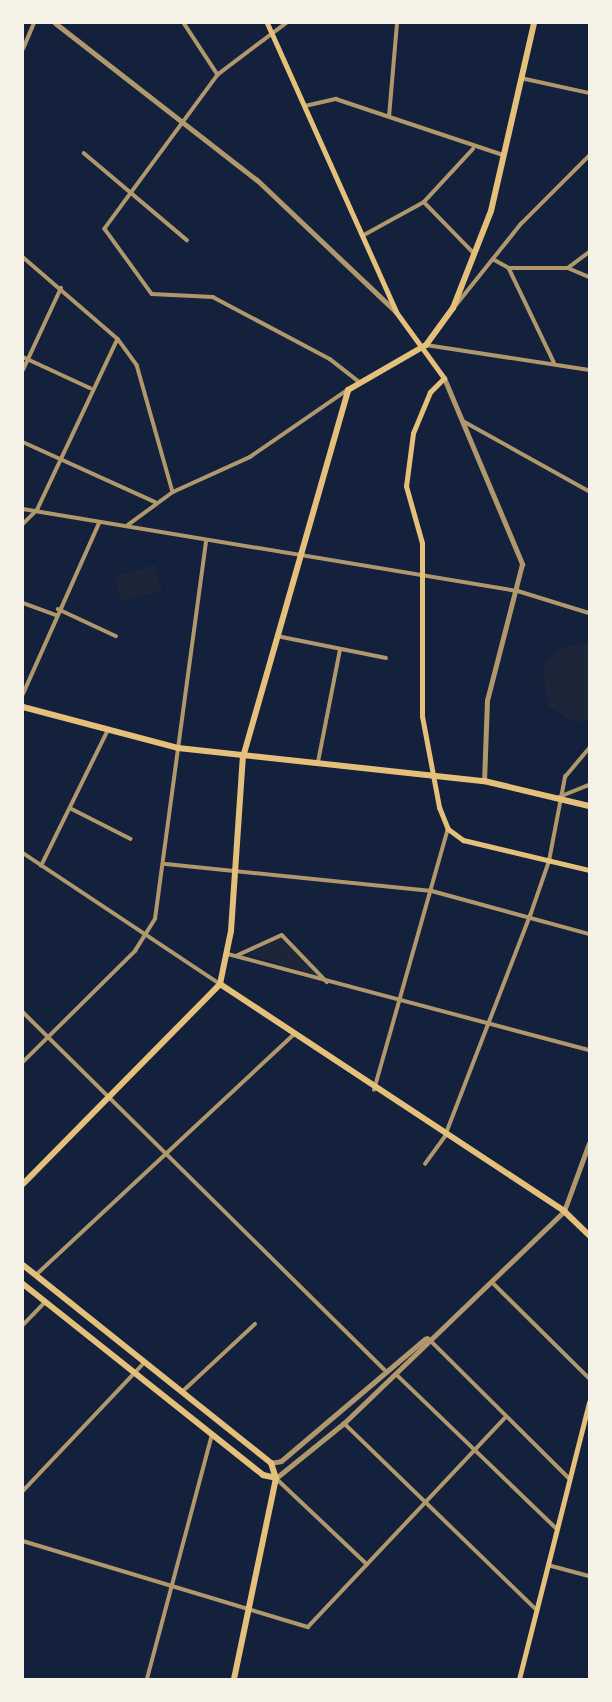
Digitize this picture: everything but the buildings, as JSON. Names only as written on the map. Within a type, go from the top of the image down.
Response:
[{"type":"main road","points":[[267,23],[364,234],[396,312],[426,345],[444,378],[422,406],[407,460],[423,577],[421,694],[433,776],[448,829],[463,840],[589,870]]},
{"type":"main road","points":[[23,1184],[220,984],[228,954],[243,757],[282,637],[301,557],[348,390],[358,381],[426,345],[453,308],[505,155],[534,23]]},
{"type":"main road","points":[[23,707],[177,748],[484,781],[589,806]]},
{"type":"main road","points":[[220,984],[374,1090],[564,1211],[589,1235]]},
{"type":"main road","points":[[23,1265],[271,1463],[276,1478],[247,1606],[234,1679]]},
{"type":"main road","points":[[23,1284],[212,1435],[276,1478]]},
{"type":"main road","points":[[519,1679],[589,1402]]},
{"type":"street","points":[[23,49],[34,23]]},
{"type":"street","points":[[55,23],[180,126],[257,180],[396,312]]},
{"type":"street","points":[[184,23],[218,75]]},
{"type":"street","points":[[287,23],[218,75],[105,229],[152,294],[213,297],[330,359],[358,381]]},
{"type":"street","points":[[389,117],[397,23]]},
{"type":"street","points":[[522,78],[589,93]]},
{"type":"street","points":[[305,106],[336,99],[473,149],[505,155]]},
{"type":"street","points":[[364,234],[424,202],[473,149]]},
{"type":"street","points":[[84,153],[187,240]]},
{"type":"street","points":[[453,308],[493,259],[589,156]]},
{"type":"street","points":[[424,202],[474,252]]},
{"type":"street","points":[[568,268],[589,252]]},
{"type":"street","points":[[23,257],[118,339],[143,375],[173,492]]},
{"type":"street","points":[[493,259],[509,268],[568,268],[589,277]]},
{"type":"street","points":[[509,268],[554,362]]},
{"type":"street","points":[[23,370],[25,358],[61,288]]},
{"type":"street","points":[[23,524],[37,510],[90,388],[118,339]]},
{"type":"street","points":[[426,345],[554,362],[589,370]]},
{"type":"street","points":[[25,358],[90,388]]},
{"type":"street","points":[[444,378],[458,417],[519,548],[518,591],[487,700],[484,781]]},
{"type":"street","points":[[128,525],[155,502],[250,457],[348,390]]},
{"type":"street","points":[[458,417],[486,439],[589,491]]},
{"type":"street","points":[[23,442],[155,502]]},
{"type":"street","points":[[23,509],[99,523],[128,525],[206,542],[518,591],[589,613]]},
{"type":"street","points":[[23,694],[58,609],[99,523]]},
{"type":"street","points":[[23,1062],[148,937],[166,864],[177,748],[206,542]]},
{"type":"street","points":[[23,603],[56,615]]},
{"type":"street","points":[[58,609],[116,636]]},
{"type":"street","points":[[282,637],[386,659]]},
{"type":"street","points":[[318,764],[340,650]]},
{"type":"street","points":[[41,866],[108,730]]},
{"type":"street","points":[[425,1164],[445,1136],[490,1026],[530,916],[549,861],[558,798],[565,777],[589,748]]},
{"type":"street","points":[[558,798],[589,785]]},
{"type":"street","points":[[70,808],[131,839]]},
{"type":"street","points":[[374,1090],[402,1002],[448,829]]},
{"type":"street","points":[[23,853],[220,984]]},
{"type":"street","points":[[166,864],[432,891],[589,934]]},
{"type":"street","points":[[237,956],[282,935],[328,984]]},
{"type":"street","points":[[228,954],[328,984],[589,1050]]},
{"type":"street","points":[[23,1012],[384,1369]]},
{"type":"street","points":[[36,1275],[293,1035]]},
{"type":"street","points":[[367,1564],[276,1478],[344,1423],[428,1338],[564,1211],[589,1143]]},
{"type":"street","points":[[490,1281],[589,1378]]},
{"type":"street","points":[[23,1325],[45,1302]]},
{"type":"street","points":[[183,1391],[255,1324]]},
{"type":"street","points":[[271,1463],[281,1461],[384,1369],[428,1338]]},
{"type":"street","points":[[428,1338],[505,1418],[570,1479]]},
{"type":"street","points":[[23,1491],[145,1362]]},
{"type":"street","points":[[395,1374],[476,1447],[556,1528]]},
{"type":"street","points":[[23,1541],[247,1606],[308,1627],[505,1418]]},
{"type":"street","points":[[344,1423],[424,1504],[536,1609]]},
{"type":"street","points":[[148,1679],[212,1435]]},
{"type":"street","points":[[548,1565],[589,1576]]},
{"type":"shaded area","points":[[155,565],[162,591],[121,602],[114,576]]},
{"type":"shaded area","points":[[589,642],[589,721],[573,721],[549,707],[542,670],[557,649]]},
{"type":"shaded area","points":[[282,937],[317,968],[321,978],[249,954]]}]
